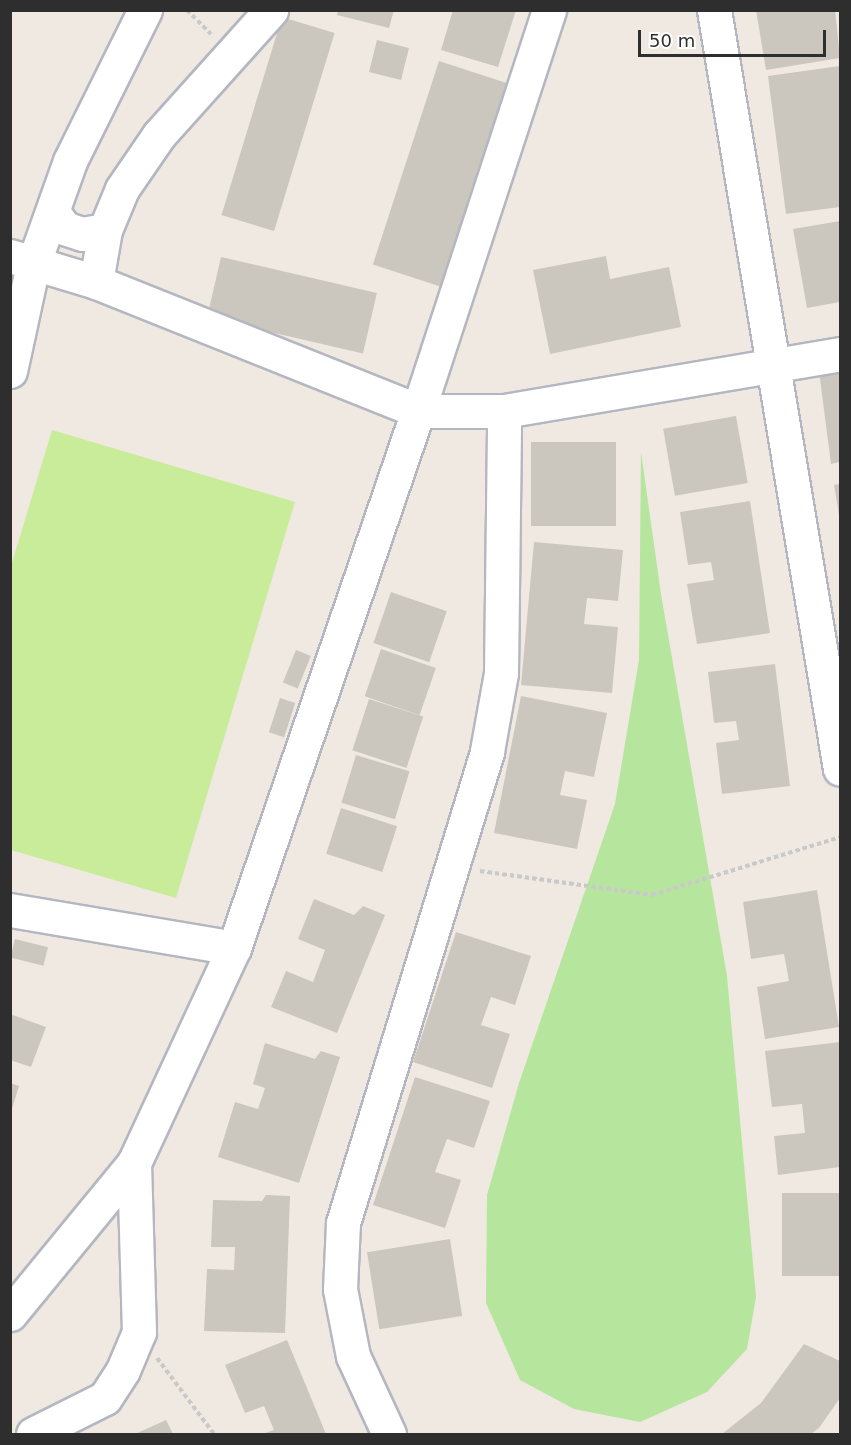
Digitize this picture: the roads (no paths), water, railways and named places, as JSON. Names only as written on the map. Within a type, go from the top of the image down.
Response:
[{"type":"street","points":[[10,371],[22,260],[53,212],[70,161],[145,10]]},
{"type":"street","points":[[96,282],[105,230],[122,189],[159,135],[271,10]]},
{"type":"street","points":[[10,1314],[134,1163],[234,948],[418,411],[549,10]]},
{"type":"street","points":[[714,10],[840,769]]},
{"type":"street","points":[[53,212],[64,228],[82,234],[105,230]]},
{"type":"street","points":[[22,260],[96,282],[418,411],[504,411],[840,354]]},
{"type":"street","points":[[389,1434],[353,1356],[340,1289],[343,1223],[487,751],[501,673],[504,411]]},
{"type":"street","points":[[10,910],[234,948]]},
{"type":"street","points":[[33,1434],[105,1398],[123,1370],[139,1332],[134,1163]]}]
